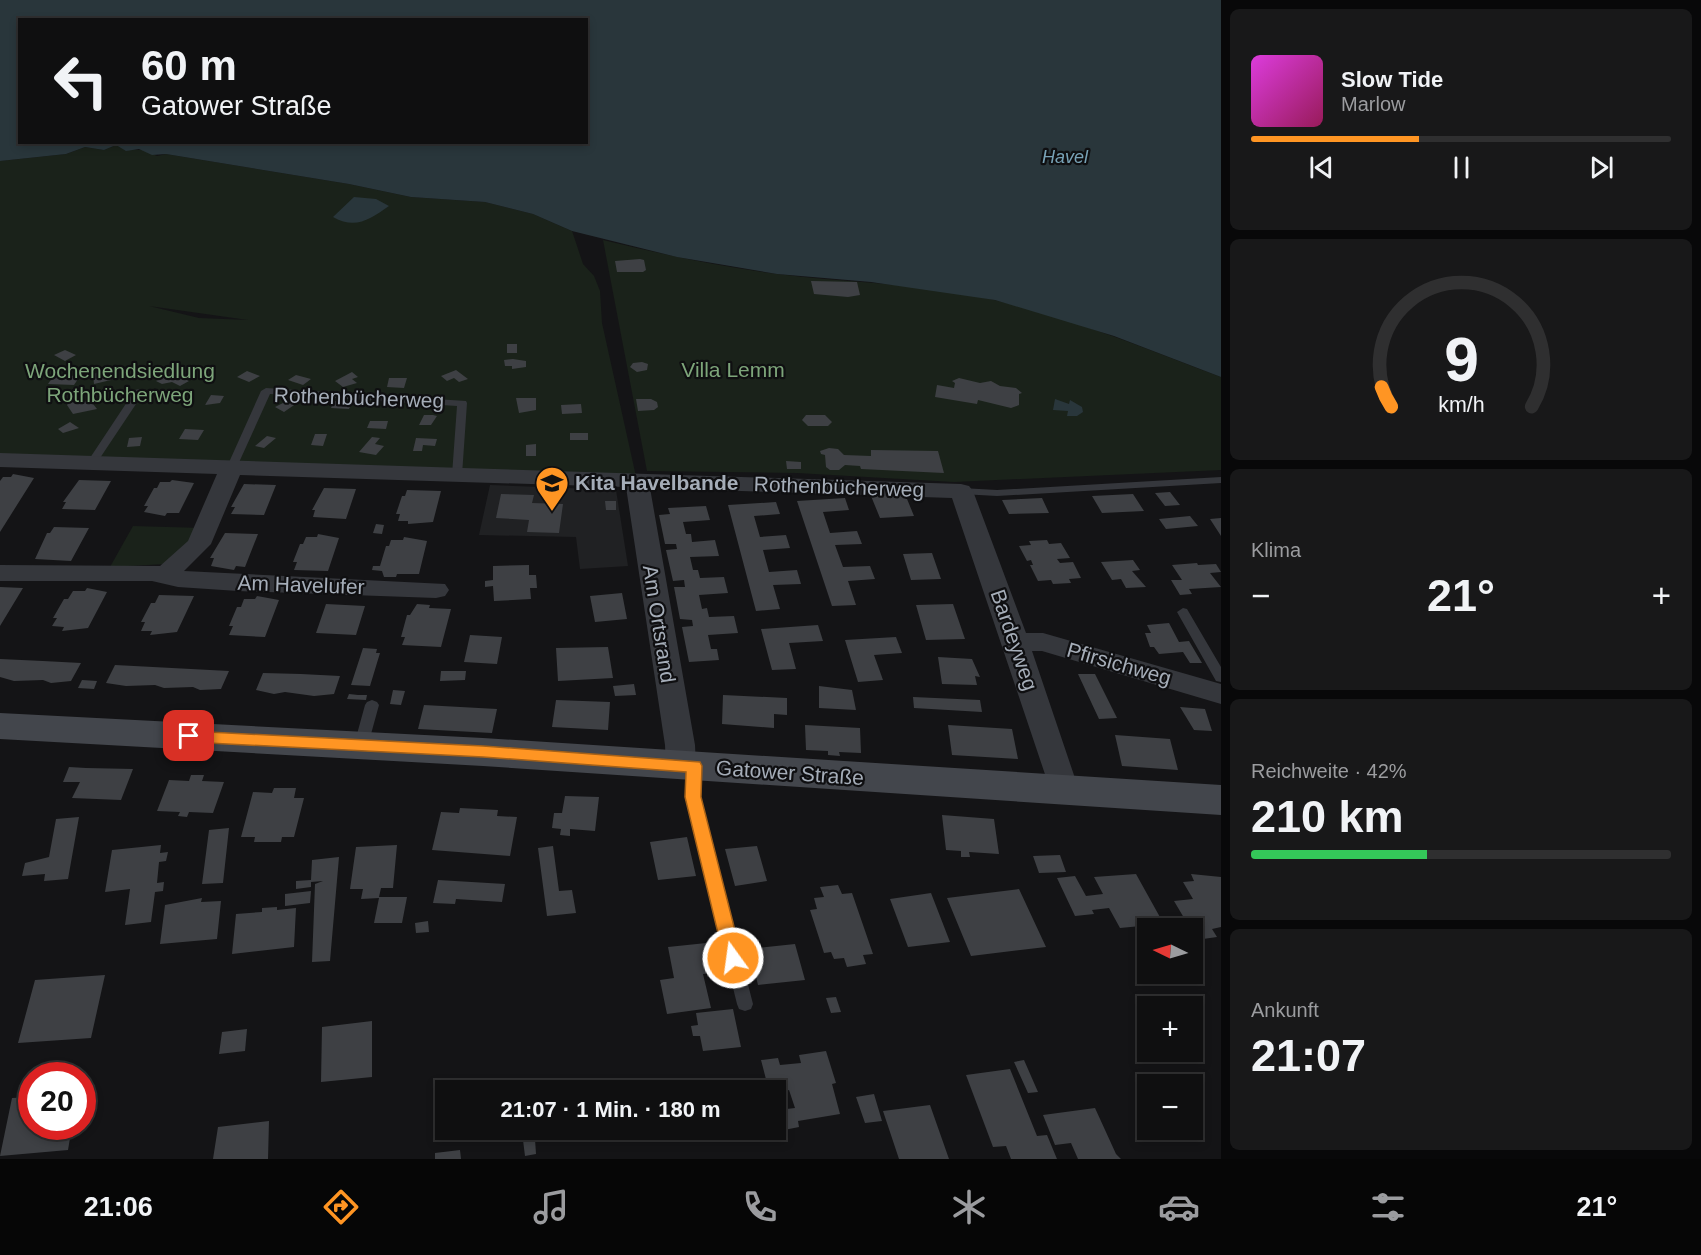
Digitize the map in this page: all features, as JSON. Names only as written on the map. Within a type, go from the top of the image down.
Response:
[{"type":"main road","name":"Gatower Straße","points":[[0,726],[361,745],[1221,800]]},
{"type":"street","name":"Rothenbücherweg","points":[[0,460],[961,491]]},
{"type":"street","points":[[166,574],[199,544],[231,469]]},
{"type":"street","name":"Am Ortsrand","points":[[637,482],[681,745],[688,766]]},
{"type":"street","name":"Bardeyweg","points":[[961,491],[1016,642],[1064,790]]},
{"type":"street","name":"Am Havelufer","points":[[0,573],[166,574],[178,579],[238,584],[436,590]]},
{"type":"street","name":"Pfirsichweg","points":[[1016,642],[1043,642],[1221,694]]},
{"type":"lane","name":"Rothenbücherweg","points":[[231,469],[266,391],[462,403],[458,475]]},
{"type":"lane","points":[[91,464],[139,392]]},
{"type":"lane","name":"Rothenbücherweg","points":[[961,491],[997,494],[1221,480]]},
{"type":"lane","points":[[1183,612],[1221,678]]},
{"type":"lane","points":[[361,745],[372,705]]},
{"type":"lane","points":[[688,766],[693,797],[745,1004]]},
{"type":"shaded area","name":"Kita Havelbande","points":[[490,485],[616,490],[628,566],[580,569],[576,537],[479,535]]},
{"type":"green space","name":"Wochenendsiedlung Rothbücherweg","points":[[116,145],[125,150],[143,150],[157,156],[166,154],[349,184],[411,197],[485,202],[533,214],[572,231],[583,264],[594,276],[600,291],[602,323],[637,481],[0,460],[0,161],[66,154],[85,147],[104,150]],"holes":[[[149,306],[248,320],[199,318]]]},
{"type":"green space","name":"Villa Lemm","points":[[603,240],[755,271],[971,295],[1066,320],[1129,342],[1221,377],[1221,470],[954,482],[797,473],[647,471]]},
{"type":"green space","points":[[133,526],[202,528],[166,564],[110,567]]},
{"type":"water","name":"Havel","points":[[0,0],[1221,0],[1221,377],[1114,336],[995,300],[871,282],[777,274],[677,257],[572,231],[533,214],[485,202],[411,197],[349,184],[166,154],[152,155],[139,149],[126,151],[116,145],[104,150],[85,147],[66,154],[0,161]]},
{"type":"water","points":[[354,197],[376,199],[389,206],[369,219],[356,223],[341,221],[333,217]]},
{"type":"water","points":[[1055,399],[1069,404],[1070,400],[1082,407],[1083,412],[1077,416],[1067,416],[1068,411],[1053,410]]},
{"type":"building","points":[[644,260],[646,270],[643,272],[617,272],[615,261]]},
{"type":"building","points":[[811,281],[857,282],[860,295],[848,297],[814,294]]},
{"type":"building","points":[[507,344],[517,344],[517,353],[507,353]]},
{"type":"building","points":[[65,350],[76,355],[65,361],[54,355]]},
{"type":"building","points":[[504,360],[526,361],[526,367],[512,369],[512,366],[505,366]]},
{"type":"building","points":[[633,363],[648,364],[647,370],[637,372],[630,367]]},
{"type":"building","points":[[106,370],[111,380],[94,384],[93,374]]},
{"type":"building","points":[[456,370],[468,379],[459,382],[454,378],[447,381],[441,376]]},
{"type":"building","points":[[247,371],[260,376],[249,382],[237,377]]},
{"type":"building","points":[[352,372],[358,377],[352,379],[357,383],[343,387],[335,381]]},
{"type":"building","points":[[171,373],[189,381],[180,386],[172,382],[162,384],[156,381]]},
{"type":"building","points":[[54,375],[80,376],[74,385],[48,384]]},
{"type":"building","points":[[296,375],[311,379],[303,385],[288,380]]},
{"type":"building","points":[[389,378],[407,378],[404,388],[387,387]]},
{"type":"building","points":[[959,378],[980,383],[991,381],[1000,386],[1016,388],[1022,393],[1019,394],[1019,405],[1011,408],[978,400],[977,404],[935,397],[937,385],[954,388],[955,383],[952,381]]},
{"type":"building","points":[[211,395],[224,396],[220,403],[205,405]]},
{"type":"building","points":[[79,398],[83,402],[90,400],[97,409],[73,414],[67,405],[69,401]]},
{"type":"building","points":[[516,398],[536,398],[536,410],[519,413]]},
{"type":"building","points":[[636,399],[651,399],[657,402],[658,407],[654,410],[638,411]]},
{"type":"building","points":[[289,400],[297,403],[284,412],[275,407]]},
{"type":"building","points":[[334,401],[352,402],[349,409],[331,408]]},
{"type":"building","points":[[581,404],[582,413],[562,414],[561,405]]},
{"type":"building","points":[[424,415],[437,416],[431,425],[419,425]]},
{"type":"building","points":[[806,415],[825,415],[832,422],[828,426],[808,426],[802,420]]},
{"type":"building","points":[[370,421],[388,421],[386,429],[367,428]]},
{"type":"building","points":[[70,422],[79,428],[63,433],[58,429]]},
{"type":"building","points":[[185,429],[204,430],[198,440],[179,439]]},
{"type":"building","points":[[570,433],[588,433],[588,440],[570,440]]},
{"type":"building","points":[[315,434],[327,434],[323,446],[311,445]]},
{"type":"building","points":[[267,436],[276,438],[264,448],[255,446]]},
{"type":"building","points":[[142,437],[140,446],[127,447],[129,438]]},
{"type":"building","points":[[372,437],[380,438],[375,444],[384,446],[376,455],[359,452]]},
{"type":"building","points":[[416,438],[437,439],[435,446],[423,445],[422,451],[413,451]]},
{"type":"building","points":[[536,444],[536,456],[526,456],[526,445]]},
{"type":"building","points":[[829,448],[838,449],[844,455],[871,456],[871,450],[938,451],[944,473],[861,469],[860,466],[845,465],[839,470],[830,470],[826,467],[825,455],[820,451]]},
{"type":"building","points":[[786,461],[801,462],[801,469],[787,469]]},
{"type":"building","points":[[13,474],[34,478],[0,532],[0,481],[3,477],[11,477]]},
{"type":"building","points":[[79,480],[111,481],[95,510],[62,509],[66,502],[63,502]]},
{"type":"building","points":[[172,480],[194,483],[179,513],[167,513],[165,516],[144,512],[148,506],[144,506],[154,488],[157,488],[160,482]]},
{"type":"building","points":[[244,484],[276,485],[264,515],[231,514],[235,507],[231,507]]},
{"type":"building","points":[[324,488],[356,489],[346,519],[313,517],[315,510],[312,510]]},
{"type":"building","points":[[407,490],[441,491],[433,522],[408,524],[408,521],[398,521],[400,514],[396,514],[402,496],[405,496]]},
{"type":"building","points":[[1170,492],[1180,505],[1165,506],[1155,493]]},
{"type":"building","points":[[501,494],[534,495],[532,503],[563,504],[559,533],[527,532],[529,520],[496,518]]},
{"type":"building","points":[[905,494],[914,516],[880,518],[871,496]]},
{"type":"building","points":[[1133,494],[1144,511],[1102,513],[1092,496]]},
{"type":"building","points":[[845,498],[849,510],[823,512],[830,533],[857,531],[862,544],[835,545],[843,567],[870,566],[875,579],[848,581],[856,605],[832,606],[797,501]]},
{"type":"building","points":[[1042,498],[1049,513],[1009,514],[1002,500]]},
{"type":"building","points":[[605,501],[616,501],[616,510],[606,510]]},
{"type":"building","points":[[776,502],[780,514],[754,516],[760,537],[786,535],[790,548],[763,550],[769,572],[797,570],[801,584],[773,585],[780,609],[756,611],[728,505]]},
{"type":"building","points":[[706,506],[710,520],[683,522],[686,534],[691,534],[692,542],[715,540],[719,556],[690,557],[693,570],[698,570],[700,578],[724,577],[728,593],[699,595],[702,609],[707,608],[709,617],[734,616],[738,633],[708,635],[711,649],[717,649],[719,660],[689,662],[682,627],[693,626],[692,620],[680,619],[674,587],[685,587],[684,580],[673,581],[666,550],[677,549],[676,544],[665,544],[659,515],[670,514],[668,508]]},
{"type":"building","points":[[1190,516],[1198,526],[1166,529],[1159,519]]},
{"type":"building","points":[[1221,518],[1221,536],[1210,519]]},
{"type":"building","points":[[376,524],[384,525],[382,534],[373,533]]},
{"type":"building","points":[[54,527],[89,528],[71,561],[35,559],[47,533],[50,533]]},
{"type":"building","points":[[225,533],[258,534],[245,567],[236,566],[234,570],[211,566],[214,558],[210,558]]},
{"type":"building","points":[[318,534],[339,538],[328,571],[294,570],[297,562],[293,562],[300,544],[303,544],[306,537],[317,537]]},
{"type":"building","points":[[404,537],[427,541],[419,574],[397,574],[396,577],[384,577],[382,571],[372,570],[373,566],[380,566],[386,546],[389,546],[391,540],[403,540]]},
{"type":"building","points":[[1047,540],[1049,544],[1061,543],[1070,558],[1057,559],[1060,563],[1073,562],[1081,578],[1069,579],[1071,583],[1053,584],[1051,580],[1038,581],[1030,565],[1033,565],[1031,560],[1027,561],[1019,546],[1031,545],[1029,541]]},
{"type":"building","points":[[932,553],[941,579],[911,580],[903,554]]},
{"type":"building","points":[[1133,560],[1140,570],[1132,571],[1146,587],[1126,588],[1121,579],[1112,580],[1101,562]]},
{"type":"building","points":[[1197,563],[1198,565],[1216,564],[1221,572],[1210,573],[1221,587],[1189,589],[1192,594],[1180,595],[1171,580],[1182,580],[1172,565]]},
{"type":"building","points":[[529,565],[529,575],[536,575],[537,588],[530,588],[531,599],[494,601],[493,586],[485,587],[485,581],[493,580],[493,566]]},
{"type":"building","points":[[0,587],[23,588],[0,626]]},
{"type":"building","points":[[87,588],[107,592],[88,628],[62,631],[64,627],[52,626],[57,618],[53,618],[64,599],[68,599],[73,591],[85,591]]},
{"type":"building","points":[[622,593],[627,619],[595,622],[590,596]]},
{"type":"building","points":[[159,595],[194,596],[177,632],[150,635],[152,631],[141,631],[145,622],[141,622],[151,603],[155,603]]},
{"type":"building","points":[[257,596],[279,600],[265,637],[229,635],[233,626],[229,626],[237,607],[241,607],[244,599],[255,599]]},
{"type":"building","points":[[326,604],[365,606],[356,635],[316,633]]},
{"type":"building","points":[[417,604],[430,605],[429,608],[451,609],[441,647],[402,645],[405,637],[401,637],[407,615],[410,615]]},
{"type":"building","points":[[953,604],[965,639],[926,640],[916,605]]},
{"type":"building","points":[[1169,623],[1179,642],[1189,641],[1202,663],[1190,663],[1183,652],[1159,654],[1154,647],[1150,647],[1145,633],[1151,633],[1147,625]]},
{"type":"building","points":[[818,625],[823,641],[789,643],[796,669],[772,670],[761,629]]},
{"type":"building","points":[[470,635],[502,637],[497,664],[464,662]]},
{"type":"building","points":[[896,637],[902,653],[874,655],[883,680],[858,682],[845,640]]},
{"type":"building","points":[[608,647],[613,678],[558,681],[556,648]]},
{"type":"building","points":[[363,648],[377,649],[376,653],[380,653],[370,686],[351,685]]},
{"type":"building","points":[[938,657],[972,659],[980,677],[975,676],[977,685],[942,684]]},
{"type":"building","points":[[0,659],[81,663],[71,681],[51,683],[43,680],[14,681],[0,677]]},
{"type":"building","points":[[115,665],[229,671],[221,689],[200,690],[193,687],[164,688],[155,685],[126,686],[106,683]]},
{"type":"building","points":[[441,671],[466,671],[465,680],[440,681]]},
{"type":"building","points":[[263,673],[340,676],[334,694],[314,696],[285,692],[274,694],[256,690]]},
{"type":"building","points":[[1078,674],[1095,674],[1117,718],[1099,719]]},
{"type":"building","points":[[82,680],[97,681],[94,689],[78,688]]},
{"type":"building","points":[[634,684],[636,695],[615,696],[613,686]]},
{"type":"building","points":[[819,686],[852,690],[856,710],[819,708]]},
{"type":"building","points":[[393,690],[405,691],[401,705],[390,704]]},
{"type":"building","points":[[349,694],[367,695],[366,700],[347,699]]},
{"type":"building","points":[[723,695],[787,698],[787,715],[774,714],[774,728],[722,724]]},
{"type":"building","points":[[913,697],[980,700],[982,712],[914,708]]},
{"type":"building","points":[[556,700],[610,702],[608,730],[552,727]]},
{"type":"building","points":[[424,705],[497,709],[492,733],[418,729]]},
{"type":"building","points":[[1180,707],[1205,709],[1212,731],[1194,730]]},
{"type":"building","points":[[805,725],[860,728],[861,753],[839,752],[840,756],[828,755],[828,751],[806,750]]},
{"type":"building","points":[[948,725],[1012,729],[1018,759],[952,755]]},
{"type":"building","points":[[1115,735],[1170,739],[1178,770],[1122,766]]},
{"type":"building","points":[[69,767],[133,769],[121,800],[72,798],[80,782],[63,782]]},
{"type":"building","points":[[191,775],[204,775],[202,781],[224,782],[213,813],[189,812],[187,817],[178,816],[180,812],[157,811],[169,780],[189,781]]},
{"type":"building","points":[[274,788],[296,788],[294,798],[304,798],[294,837],[282,837],[281,842],[254,842],[255,837],[241,837],[253,792],[272,793]]},
{"type":"building","points":[[565,796],[599,797],[595,831],[570,829],[570,836],[560,835],[561,829],[552,828],[554,813],[562,813]]},
{"type":"building","points":[[460,808],[498,810],[497,816],[517,817],[510,856],[432,850],[441,812],[459,813]]},
{"type":"building","points":[[942,815],[994,819],[999,854],[969,852],[970,857],[961,857],[961,851],[946,850]]},
{"type":"building","points":[[79,817],[68,879],[44,881],[45,874],[22,876],[25,863],[49,857],[56,819]]},
{"type":"building","points":[[229,828],[223,883],[202,884],[209,830]]},
{"type":"building","points":[[687,837],[696,876],[658,880],[650,842]]},
{"type":"building","points":[[161,845],[160,853],[168,852],[166,861],[159,862],[157,883],[164,882],[163,891],[155,892],[151,922],[125,925],[130,889],[105,892],[112,850]]},
{"type":"building","points":[[397,845],[393,888],[381,888],[379,897],[407,897],[402,923],[374,923],[379,898],[361,899],[363,889],[350,889],[356,847]]},
{"type":"building","points":[[553,846],[559,891],[572,890],[576,913],[547,916],[538,848]]},
{"type":"building","points":[[757,846],[767,881],[735,886],[725,849]]},
{"type":"building","points":[[1060,855],[1066,872],[1039,873],[1033,856]]},
{"type":"building","points":[[339,857],[330,961],[312,962],[315,884],[323,881],[311,882],[311,887],[296,889],[296,881],[311,880],[312,860]]},
{"type":"building","points":[[1136,874],[1160,918],[1137,918],[1137,926],[1120,928],[1109,908],[1092,910],[1094,914],[1075,916],[1057,878],[1075,876],[1086,896],[1103,894],[1094,877]]},
{"type":"building","points":[[1191,874],[1221,877],[1221,927],[1212,929],[1217,937],[1203,939],[1203,918],[1184,918],[1174,901],[1193,899],[1183,882],[1194,881]]},
{"type":"building","points":[[438,880],[505,884],[502,902],[456,899],[455,904],[433,903]]},
{"type":"building","points":[[838,885],[842,894],[852,893],[873,954],[863,955],[866,964],[847,967],[844,958],[834,959],[831,952],[824,953],[810,910],[817,909],[814,898],[824,897],[820,887]]},
{"type":"building","points":[[1019,889],[1046,947],[971,956],[947,898]]},
{"type":"building","points":[[311,891],[310,903],[285,906],[285,894]]},
{"type":"building","points":[[931,893],[950,942],[908,947],[890,899]]},
{"type":"building","points":[[202,898],[201,902],[221,901],[217,939],[160,944],[165,905]]},
{"type":"building","points":[[277,907],[277,910],[296,908],[294,947],[232,954],[236,914],[262,912],[262,908]]},
{"type":"building","points":[[428,921],[429,932],[416,933],[415,923]]},
{"type":"building","points":[[716,942],[723,972],[703,974],[711,1008],[667,1014],[660,980],[674,978],[668,947]]},
{"type":"building","points":[[795,944],[805,980],[758,985],[749,949]]},
{"type":"building","points":[[105,975],[91,1038],[18,1043],[35,980]]},
{"type":"building","points":[[836,997],[841,1012],[831,1013],[826,998]]},
{"type":"building","points":[[733,1009],[741,1047],[703,1051],[700,1036],[693,1036],[691,1026],[698,1025],[696,1013]]},
{"type":"building","points":[[372,1021],[372,1077],[321,1082],[322,1027]]},
{"type":"building","points":[[247,1029],[245,1051],[219,1054],[222,1032]]},
{"type":"building","points":[[826,1051],[836,1083],[832,1084],[840,1114],[798,1121],[799,1127],[786,1130],[786,1109],[795,1108],[789,1090],[786,1091],[786,1080],[766,1080],[761,1060],[778,1058],[780,1065],[801,1063],[799,1055]]},
{"type":"building","points":[[1024,1060],[1038,1092],[1028,1093],[1014,1062]]},
{"type":"building","points":[[1010,1069],[1037,1136],[1047,1135],[1057,1159],[1011,1159],[1006,1146],[993,1147],[966,1075]]},
{"type":"building","points":[[874,1094],[882,1121],[865,1123],[856,1097]]},
{"type":"building","points":[[12,1098],[18,1098],[18,1140],[70,1140],[68,1150],[0,1156]]},
{"type":"building","points":[[930,1105],[949,1159],[899,1159],[883,1111]]},
{"type":"building","points":[[1095,1108],[1116,1154],[1121,1159],[1078,1159],[1071,1143],[1055,1145],[1043,1115]]},
{"type":"building","points":[[269,1121],[268,1159],[213,1159],[218,1127]]},
{"type":"building","points":[[523,1140],[535,1140],[536,1154],[525,1156]]},
{"type":"building","points":[[460,1150],[461,1159],[435,1159],[435,1153]]},
{"type":"place","name":"Kita Havelbande","points":[[552,512]]},
{"type":"route","points":[[189,736],[694,766],[693,797],[733,958]]}]
